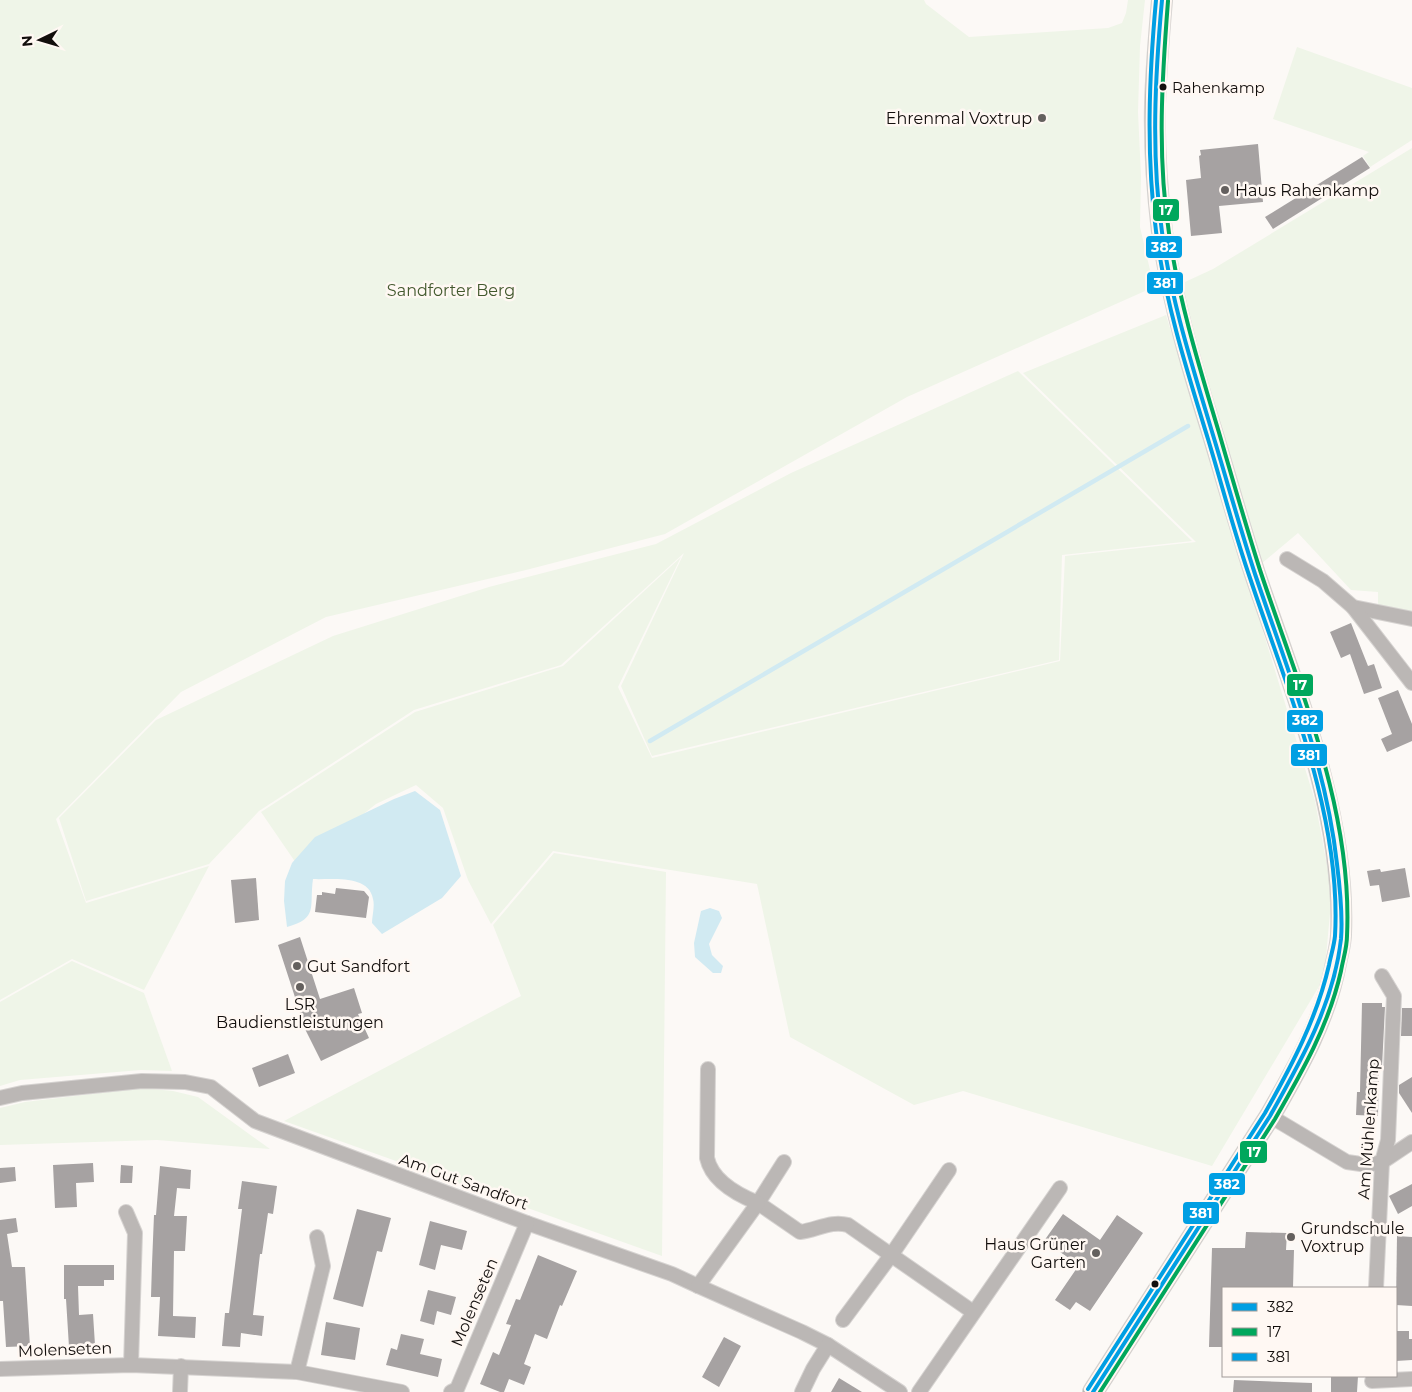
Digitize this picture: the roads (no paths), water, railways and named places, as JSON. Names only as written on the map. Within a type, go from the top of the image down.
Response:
[{"type":"street","points":[[1093,1392],[1270,1116],[1296,1071],[1318,1026],[1333,982],[1341,937],[1341,881],[1328,807],[1302,714],[1254,570],[1192,366],[1172,288],[1162,232],[1155,137],[1155,105],[1162,0]]},
{"type":"street","points":[[1287,559],[1323,581],[1353,607],[1412,683]]},
{"type":"street","points":[[1353,607],[1412,619]]},
{"type":"street","name":"Am Mühlenkamp","points":[[1376,1287],[1382,1162],[1388,1140],[1394,996],[1382,976]]},
{"type":"street","points":[[708,1069],[707,1158],[709,1168],[715,1176],[743,1197],[758,1203],[800,1232],[838,1222],[848,1224],[973,1312]]},
{"type":"street","name":"Am Gut Sandfort","points":[[0,1098],[22,1093],[142,1081],[185,1082],[211,1087],[255,1121],[526,1223],[672,1274],[828,1345],[900,1392]]},
{"type":"street","points":[[1270,1116],[1347,1162],[1368,1165],[1382,1162],[1412,1142]]},
{"type":"street","points":[[698,1286],[758,1203],[784,1162]]},
{"type":"street","points":[[843,1320],[892,1254],[949,1170]]},
{"type":"street","points":[[919,1392],[1060,1188]]},
{"type":"street","name":"Molenseten","points":[[126,1212],[135,1233],[130,1364]]},
{"type":"street","name":"Molenseten","points":[[451,1392],[457,1389],[526,1223]]},
{"type":"street","points":[[296,1372],[323,1266],[317,1237]]},
{"type":"street","points":[[802,1392],[813,1369],[828,1345]]},
{"type":"street","name":"Molenseten","points":[[0,1369],[130,1364],[296,1372],[402,1392]]},
{"type":"street","points":[[180,1392],[181,1366]]},
{"type":"street","points":[[1372,1383],[1412,1379]]},
{"type":"water","points":[[415,791],[440,810],[461,876],[442,898],[382,934],[372,923],[373,899],[370,891],[364,885],[348,880],[313,879],[308,915],[297,924],[287,927],[284,901],[285,881],[292,863],[315,837],[394,799]]},
{"type":"water","points":[[710,908],[719,911],[722,918],[709,944],[712,955],[723,966],[721,973],[713,973],[695,957],[694,943],[701,911]]},
{"type":"waterway","points":[[650,741],[1188,426]]},
{"type":"place","name":"Rahenkamp","points":[[1163,87]]},
{"type":"place","name":"Ehrenmal Voxtrup","points":[[1042,118]]},
{"type":"place","name":"Haus Rahenkamp","points":[[1225,190]]},
{"type":"place","name":"Gut Sandfort","points":[[297,966]]},
{"type":"place","name":"LSR Baudienstleistungen","points":[[300,987]]},
{"type":"place","name":"Grundschule Voxtrup","points":[[1291,1237]]},
{"type":"place","name":"Haus Grüner Garten","points":[[1096,1253]]},
{"type":"park label","name":"Sandforter Berg","points":[[451,290]]}]
